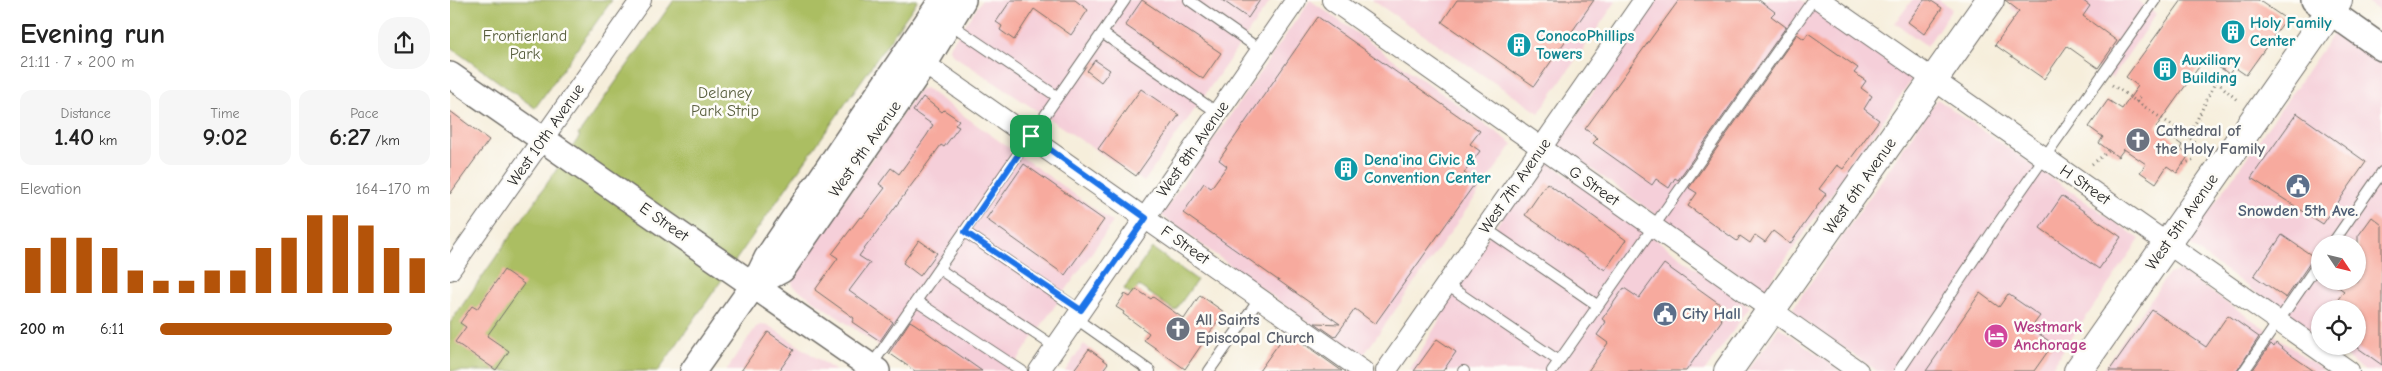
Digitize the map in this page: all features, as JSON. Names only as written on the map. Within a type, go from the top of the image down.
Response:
[{"type":"main road","name":"West 6th Avenue","points":[[1728,371],[1990,0]]},
{"type":"main road","name":"West 5th Avenue","points":[[2078,371],[2168,243],[2327,4]]},
{"type":"street","name":"West 10th Avenue","points":[[450,270],[641,0]]},
{"type":"street","name":"West 9th Avenue","points":[[693,371],[754,285],[767,258],[916,57],[945,11],[962,0]]},
{"type":"street","name":"West 8th Avenue","points":[[1039,371],[1296,0]]},
{"type":"street","name":"G Street","points":[[1332,0],[1858,371]]},
{"type":"street","name":"West 7th Avenue","points":[[1386,371],[1644,0]]},
{"type":"street","name":"H Street","points":[[1820,0],[2349,371]]},
{"type":"street","points":[[2327,4],[2382,48]]},
{"type":"street","name":"F Street","points":[[916,57],[1363,371]]},
{"type":"street","name":"E Street","points":[[450,75],[754,285],[872,370]]},
{"type":"lane","points":[[872,370],[916,301],[1125,0]]},
{"type":"lane","points":[[1189,0],[1262,51]]},
{"type":"lane","points":[[1552,371],[1813,0]]},
{"type":"lane","points":[[1898,371],[1999,222],[2046,158],[2155,0]]},
{"type":"lane","points":[[945,11],[1058,97]]},
{"type":"lane","points":[[1102,33],[1218,113]]},
{"type":"lane","points":[[2338,235],[2382,172]]},
{"type":"lane","points":[[1485,228],[1597,305]]},
{"type":"lane","points":[[965,232],[1078,314],[1150,371]]},
{"type":"lane","points":[[939,269],[1055,347]]},
{"type":"lane","points":[[2244,371],[2311,274]]},
{"type":"lane","points":[[1447,285],[1559,361]]},
{"type":"lane","points":[[1209,371],[1260,298]]},
{"type":"lane","points":[[916,301],[1022,371]]},
{"type":"path","points":[[2188,136],[2221,68]]},
{"type":"path","points":[[2216,81],[2237,100]]},
{"type":"path","points":[[2112,85],[2188,136],[2202,148]]},
{"type":"path","points":[[2136,102],[2141,96]]},
{"type":"path","points":[[2092,164],[2109,151]]},
{"type":"path","points":[[2183,164],[2193,160]]},
{"type":"shaded area","points":[[982,0],[1271,0],[1144,182],[953,55],[950,50],[951,45]]},
{"type":"shaded area","name":"Dena'ina Civic & Convention Center","points":[[1310,0],[1513,144],[1360,360],[1161,215]]},
{"type":"shaded area","points":[[1372,0],[1617,0],[1539,113]]},
{"type":"shaded area","points":[[1657,0],[1801,0],[1913,78],[1763,292],[1557,144]]},
{"type":"shaded area","points":[[1912,0],[1939,0],[1952,9],[1927,46],[1895,23]]},
{"type":"shaded area","points":[[2015,0],[2137,0],[2156,14],[2112,78],[2012,9],[2010,7]]},
{"type":"shaded area","points":[[2364,0],[2382,0],[2382,13]]},
{"type":"shaded area","points":[[2336,30],[2382,63],[2382,371],[2365,371],[2343,355],[2366,355],[2366,300],[2311,300],[2311,333],[2187,243]]},
{"type":"shaded area","points":[[925,88],[1113,222],[1010,371],[915,371],[793,286],[791,278],[918,91]]},
{"type":"shaded area","points":[[1937,99],[2140,239],[2049,371],[1877,371],[1796,315],[1793,308]]},
{"type":"shaded area","points":[[1543,158],[1750,307],[1705,371],[1409,371],[1442,316],[1437,311]]},
{"type":"shaded area","points":[[2180,271],[2324,371],[2102,371],[2168,274]]},
{"type":"shaded area","points":[[762,324],[768,325],[836,371],[726,371],[756,327]]},
{"type":"shaded area","points":[[1779,327],[1841,371],[1748,371]]},
{"type":"shaded area","points":[[1084,344],[1108,363],[1105,367],[1111,371],[1065,371]]},
{"type":"green space","name":"Frontierland Park","points":[[450,0],[612,0],[535,108],[450,47]]},
{"type":"green space","name":"Delaney Park Strip","points":[[674,0],[918,0],[658,371],[450,371],[450,323],[580,136],[578,135]]},
{"type":"green space","points":[[1152,248],[1197,280],[1175,311],[1139,286],[1132,295],[1124,289]]},
{"type":"building","points":[[1011,0],[1075,0],[1088,10],[1071,35],[1034,9],[1014,40],[1000,30],[1002,26],[996,22]]},
{"type":"building","points":[[1142,0],[1221,53],[1203,79],[1125,25]]},
{"type":"building","points":[[1222,0],[1260,0],[1248,18]]},
{"type":"building","name":"ConocoPhillips Towers","points":[[1457,0],[1594,0],[1534,86],[1442,22]]},
{"type":"building","points":[[1679,0],[1759,0],[1775,12],[1771,16],[1786,27],[1678,180],[1675,178],[1669,188],[1656,179],[1652,185],[1593,143],[1598,138],[1585,129]]},
{"type":"building","points":[[1924,0],[1930,0],[1942,8],[1924,34],[1908,22]]},
{"type":"building","points":[[2005,0],[2082,0],[2090,6],[2083,16],[2117,41],[2098,68],[2067,46],[2044,79],[1995,45],[2019,11]]},
{"type":"building","points":[[2182,0],[2258,0],[2286,19],[2246,75],[2234,67],[2229,74],[2206,57],[2156,127],[2182,145],[2180,149],[2189,155],[2177,173],[2167,166],[2156,183],[2140,172],[2146,164],[2124,149],[2118,157],[2099,143],[2103,137],[2089,127],[2108,100],[2122,109],[2138,86],[2126,77]]},
{"type":"building","name":"Dena'ina Civic & Convention Center","points":[[1318,17],[1480,131],[1470,144],[1480,151],[1464,173],[1476,182],[1375,324],[1355,309],[1335,337],[1315,323],[1340,324],[1183,213],[1204,183],[1211,188],[1227,166],[1219,160]]},
{"type":"building","points":[[1808,33],[1858,68],[1854,73],[1866,81],[1861,88],[1872,96],[1864,109],[1879,120],[1843,169],[1837,165],[1819,189],[1826,194],[1790,244],[1773,231],[1765,242],[1755,235],[1750,243],[1740,236],[1737,241],[1688,206],[1697,193],[1689,188],[1797,34],[1804,39]]},
{"type":"building","points":[[1095,60],[1110,70],[1101,82],[1087,71]]},
{"type":"building","points":[[1141,89],[1179,115],[1136,176],[1098,149]]},
{"type":"building","points":[[923,97],[942,112],[944,110],[959,120],[955,125],[959,127],[944,147],[941,145],[859,256],[870,263],[849,291],[893,322],[880,341],[852,322],[854,318],[815,290],[838,258],[832,254],[885,188],[879,184],[891,168],[899,174],[933,125],[913,111]]},
{"type":"building","points":[[450,111],[489,140],[450,194]]},
{"type":"building","points":[[2297,113],[2366,162],[2323,224],[2251,178]]},
{"type":"building","points":[[1024,164],[1104,220],[1065,275],[986,219]]},
{"type":"building","points":[[1547,183],[1626,240],[1605,270],[1525,215]]},
{"type":"building","points":[[2062,196],[2121,237],[2099,269],[2040,228]]},
{"type":"building","points":[[2372,217],[2382,225],[2382,365],[2366,354],[2366,300],[2338,300],[2344,291],[2343,290],[2366,290],[2366,235],[2359,235]]},
{"type":"building","points":[[2282,235],[2311,255],[2311,261],[2286,298],[2254,276]]},
{"type":"building","points":[[919,240],[937,253],[920,276],[903,263]]},
{"type":"building","name":"City Hall","points":[[1664,264],[1727,309],[1722,320],[1686,371],[1588,371],[1608,343],[1597,335],[1606,322],[1602,319],[1624,288],[1639,298]]},
{"type":"building","points":[[504,270],[524,284],[487,336],[509,351],[496,370],[455,342],[466,327],[460,323],[472,306],[477,309]]},
{"type":"building","name":"All Saints Episcopal Church","points":[[1136,289],[1151,299],[1153,297],[1184,319],[1200,295],[1224,312],[1185,369],[1144,340],[1149,333],[1116,307],[1125,294],[1130,297]]},
{"type":"building","name":"Westmark Anchorage","points":[[1980,293],[1999,307],[2008,294],[2040,316],[2031,328],[2053,344],[2034,371],[1926,371]]},
{"type":"building","points":[[2152,310],[2206,347],[2228,315],[2259,337],[2237,371],[2109,371]]},
{"type":"building","points":[[910,321],[982,371],[915,371],[889,353]]},
{"type":"building","points":[[768,332],[794,350],[779,371],[741,371]]},
{"type":"building","points":[[1287,332],[1342,371],[1259,371]]},
{"type":"building","points":[[1437,339],[1456,352],[1443,371],[1414,371]]},
{"type":"building","points":[[2276,343],[2314,371],[2252,371],[2271,344],[2274,347]]},
{"type":"building","points":[[1089,349],[1108,363],[1102,371],[1073,371]]},
{"type":"place","name":"Holy Family Center","points":[[2233,32]]},
{"type":"place","name":"ConocoPhillips Towers","points":[[1519,45]]},
{"type":"place","name":"Auxiliary Building","points":[[2165,69]]},
{"type":"place","name":"Cathedral of the Holy Family","points":[[2138,140]]},
{"type":"place","name":"Dena'ina Civic & Convention Center","points":[[1346,169]]},
{"type":"place","name":"Snowden 5th Ave.","points":[[2298,186]]},
{"type":"place","name":"City Hall","points":[[1665,314]]},
{"type":"place","name":"All Saints Episcopal Church","points":[[1178,329]]},
{"type":"place","name":"Westmark Anchorage","points":[[1996,336]]},
{"type":"route","points":[[1031,136],[1146,218],[1081,310],[965,232],[1031,136]]}]
